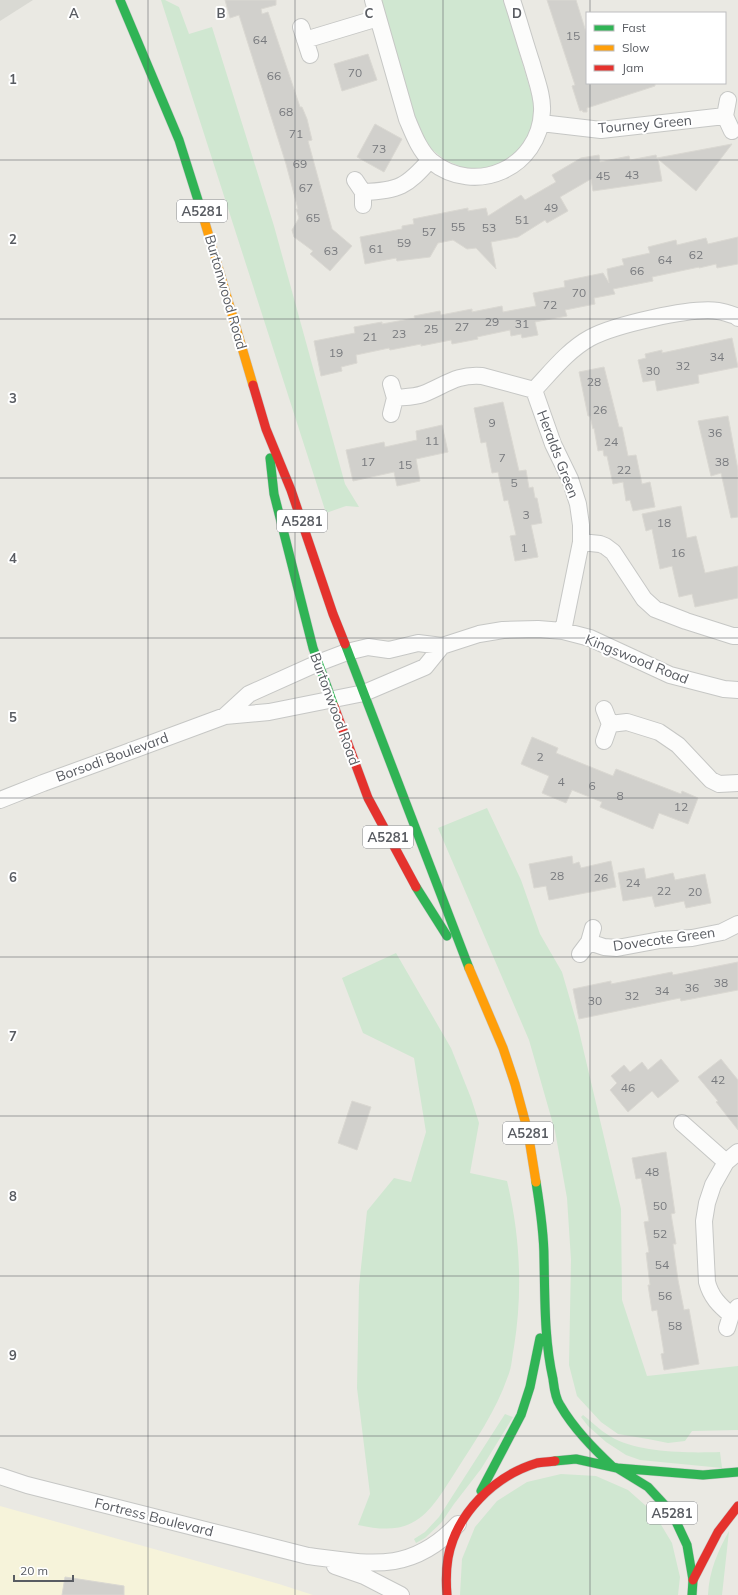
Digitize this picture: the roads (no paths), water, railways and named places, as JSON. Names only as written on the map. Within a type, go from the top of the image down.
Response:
[{"type":"main road","name":"Burtonwood Road","points":[[120,0],[179,140],[266,429],[291,490],[333,614],[467,964],[503,1048],[515,1084],[528,1132],[541,1212],[544,1256],[544,1311],[548,1358],[559,1404],[586,1441],[615,1468]]},
{"type":"main road","name":"Burtonwood Road","points":[[266,429],[274,494],[318,663],[358,773],[368,798],[403,866],[426,904],[467,964]]},
{"type":"main road","name":"Burtonwood Road","points":[[474,1504],[521,1415],[530,1387],[537,1356],[544,1311]]},
{"type":"main road","name":"A5281","points":[[447,1595],[446,1580],[448,1558],[454,1538],[464,1518],[474,1504],[502,1479],[538,1463],[576,1459],[615,1468],[648,1487],[672,1513],[687,1545],[693,1590]]},
{"type":"main road","points":[[615,1468],[703,1475],[738,1472]]},
{"type":"main road","points":[[693,1590],[713,1537],[738,1506]]},
{"type":"street","points":[[373,0],[407,119],[414,136],[430,160],[440,167],[462,176],[474,178],[486,177],[498,173],[522,158],[531,147],[537,136],[541,123],[542,111],[538,86],[512,0]]},
{"type":"street","points":[[306,40],[378,18]]},
{"type":"street","name":"Tourney Green","points":[[541,123],[601,130],[728,124],[728,100]]},
{"type":"street","points":[[360,192],[382,192],[405,184],[414,178],[430,160]]},
{"type":"street","points":[[391,414],[393,391],[422,394],[453,379],[463,376],[482,376],[534,390],[571,352],[590,338],[608,330],[674,314],[698,311],[717,311],[737,315]]},
{"type":"street","name":"Heralds Green","points":[[534,390],[553,444],[570,479],[578,504],[581,524],[581,542],[563,631]]},
{"type":"street","points":[[581,542],[600,544],[613,552],[644,599],[655,609],[686,621],[733,636],[738,636]]},
{"type":"street","name":"Kingswood Road","points":[[318,663],[348,652],[368,647],[389,650],[418,643],[442,646],[479,634],[503,630],[538,629],[563,631],[590,638],[670,675],[709,686],[738,690]]},
{"type":"street","points":[[364,693],[426,667],[442,646]]},
{"type":"street","name":"Borsodi Boulevard","points":[[225,716],[249,694],[318,663]]},
{"type":"street","name":"Borsodi Boulevard","points":[[0,800],[225,716],[269,712],[331,698],[364,693]]},
{"type":"street","points":[[604,709],[610,724],[604,741]]},
{"type":"street","points":[[610,724],[627,722],[660,732],[678,745],[711,780],[719,784],[738,783]]},
{"type":"street","name":"Dovecote Green","points":[[587,941],[604,947],[617,948],[660,940],[692,938],[722,932],[738,924]]},
{"type":"street","points":[[682,1123],[732,1157],[713,1185],[706,1203],[704,1221],[707,1282],[709,1290],[720,1306],[732,1317]]},
{"type":"street","name":"Fortress Boulevard","points":[[0,1476],[34,1487],[308,1556],[364,1576],[401,1595]]},
{"type":"street","name":"Fortress Boulevard","points":[[308,1556],[352,1562],[379,1563],[398,1561],[422,1553],[450,1532],[464,1518]]}]
